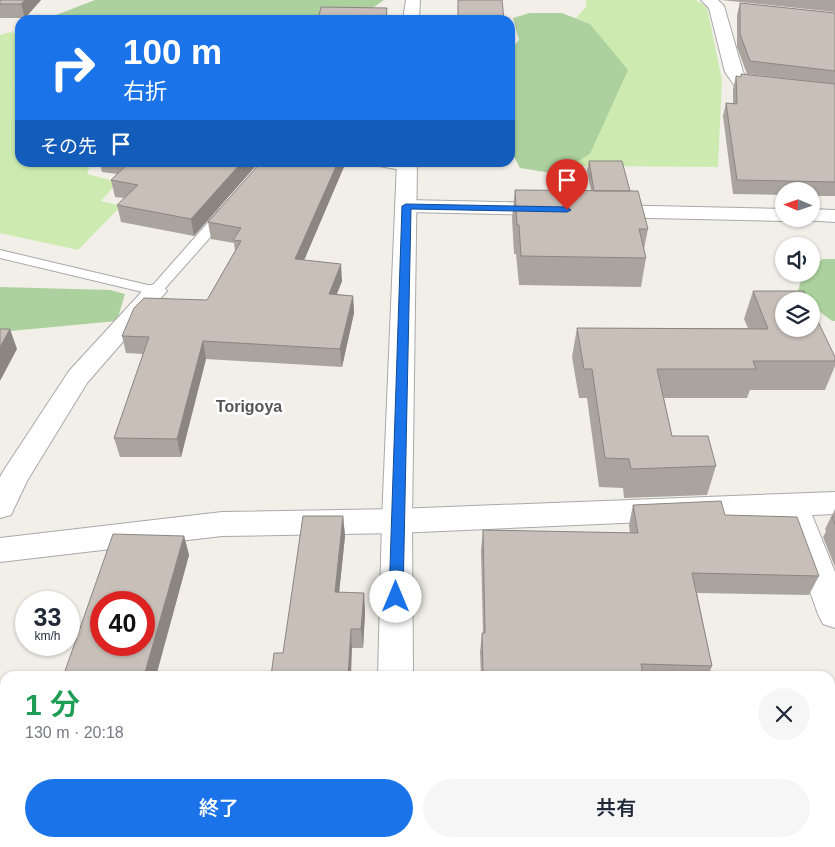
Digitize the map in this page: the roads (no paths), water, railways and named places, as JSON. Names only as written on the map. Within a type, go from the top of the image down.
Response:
[{"type":"street","points":[[412,15],[413,0]]},
{"type":"street","points":[[736,8],[712,3],[734,72],[740,81],[835,91]]},
{"type":"street","points":[[396,671],[397,521],[407,167]]},
{"type":"street","points":[[406,206],[775,215]]},
{"type":"street","points":[[820,216],[835,216]]},
{"type":"street","points":[[0,507],[14,478],[78,377],[155,291]]},
{"type":"street","points":[[0,550],[222,524],[397,521],[835,503]]},
{"type":"street","points":[[793,504],[835,614]]},
{"type":"lane","points":[[0,254],[155,291],[231,205]]},
{"type":"district","name":"Torigoya","points":[[249,406]]}]
